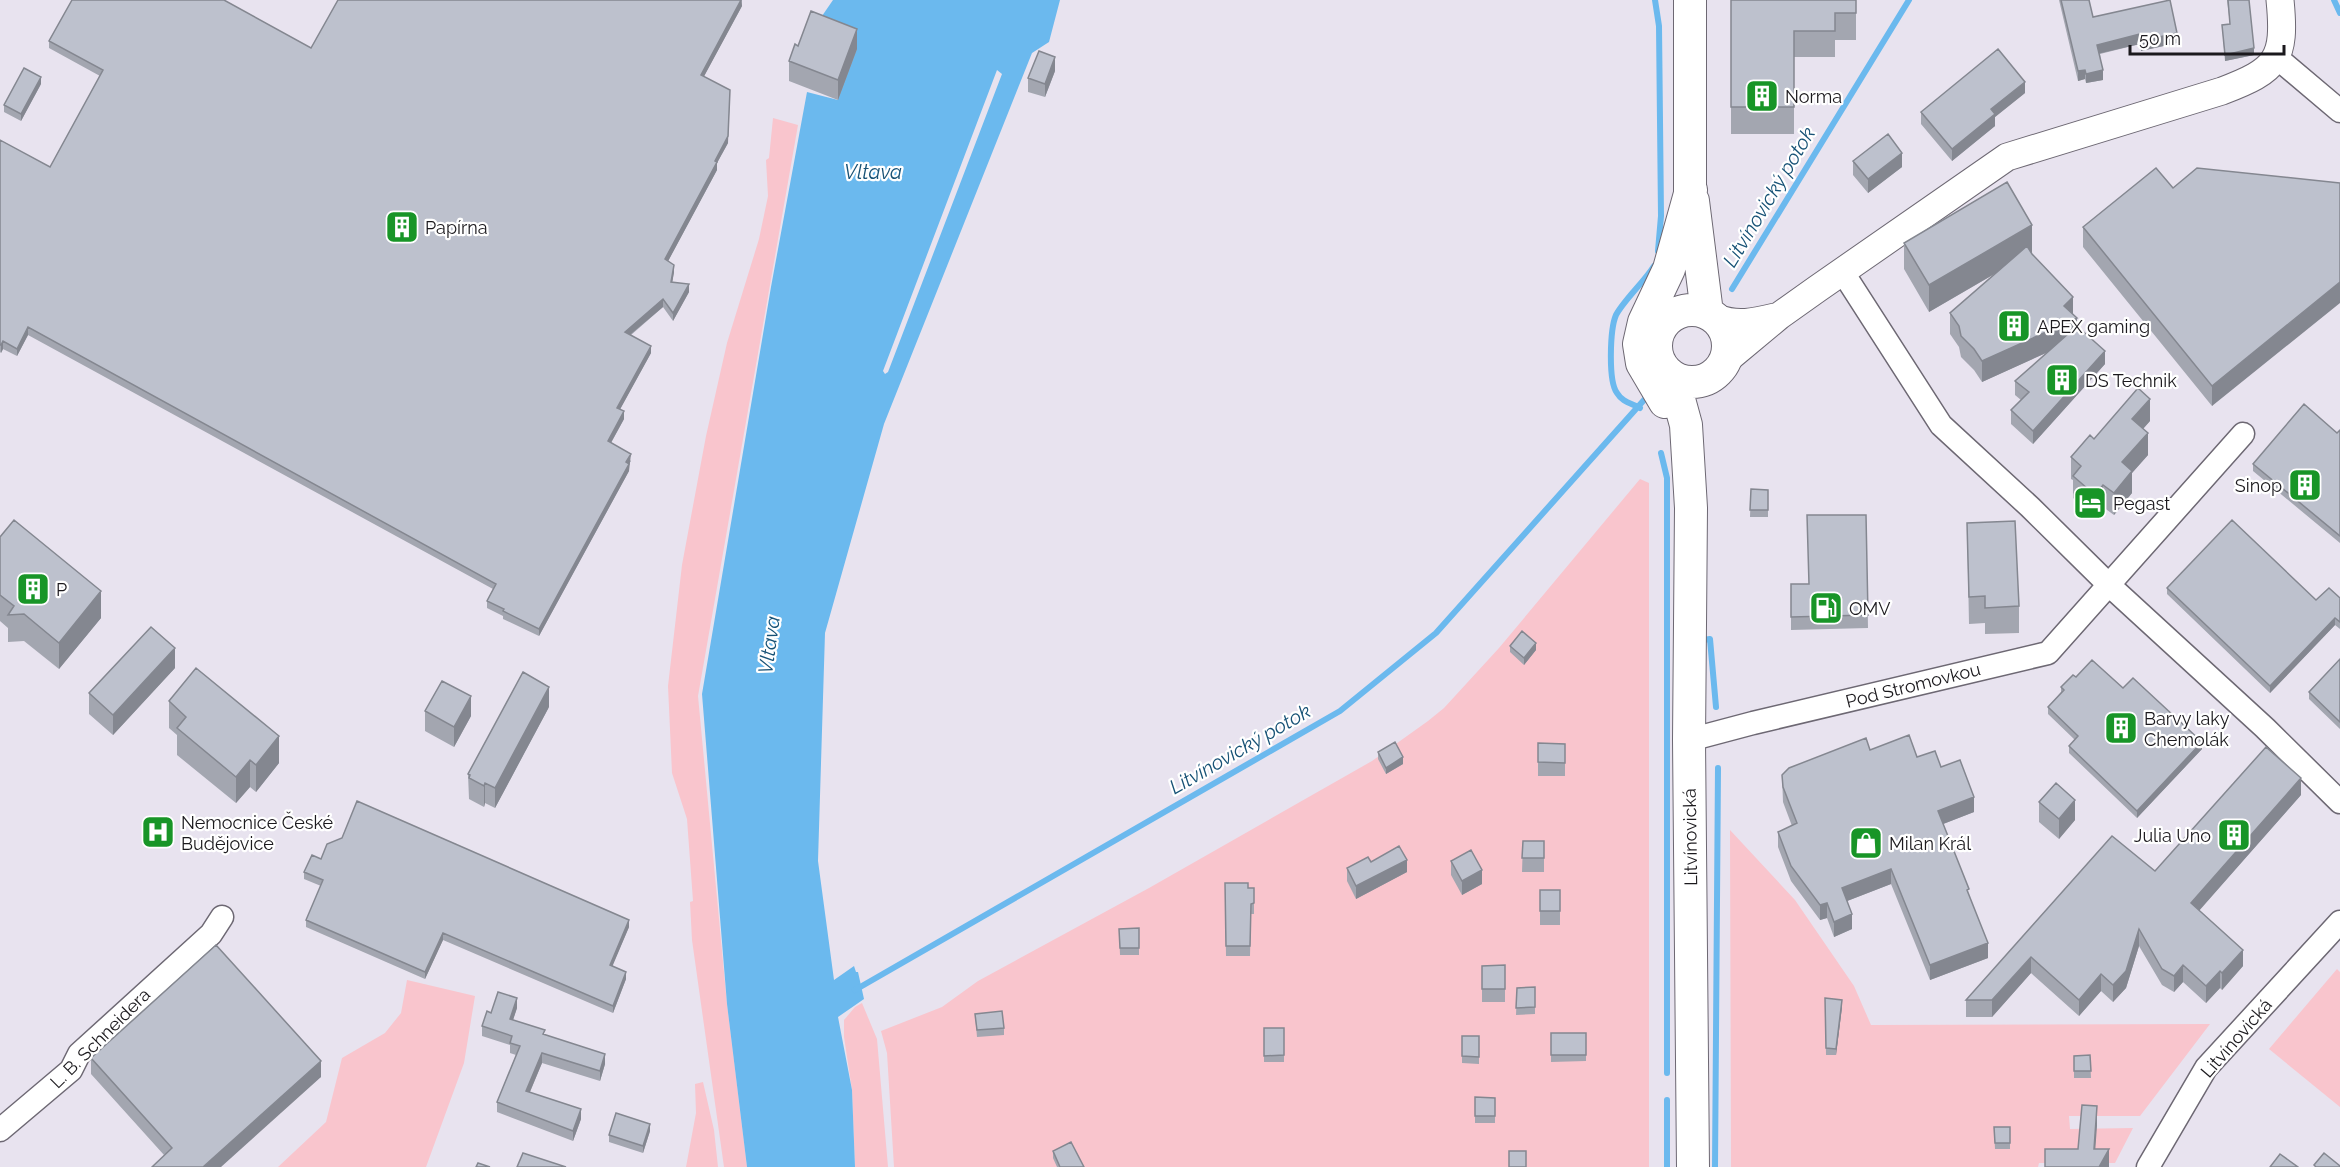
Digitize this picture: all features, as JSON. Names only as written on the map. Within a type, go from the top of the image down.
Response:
[{"type":"main road","points":[[1690,0],[1691,190],[1687,254],[1677,292],[1656,342],[1659,362],[1665,370],[1682,381],[1693,382],[1719,368],[1728,343],[1726,333],[1712,316],[1691,190]]},
{"type":"main road","points":[[1691,190],[1669,269],[1644,322],[1639,344],[1642,363],[1663,397],[1671,416],[1691,508]]},
{"type":"main road","points":[[1664,323],[1679,312],[1689,310],[1712,316]]},
{"type":"main road","name":"Litvínovická","points":[[1691,508],[1703,410],[1719,368]]},
{"type":"main road","name":"Litvínovická","points":[[1665,370],[1677,392],[1686,425],[1691,508],[1689,740],[1693,1167]]},
{"type":"street","points":[[1719,368],[1779,316],[2007,157],[2222,92],[2253,79],[2266,70],[2282,44],[2280,0]]},
{"type":"street","points":[[2276,57],[2340,111]]},
{"type":"street","points":[[1842,271],[1941,425],[2030,507],[2109,585],[2265,728],[2340,802]]},
{"type":"street","points":[[1712,316],[1730,323],[1742,324],[1779,316]]},
{"type":"street","name":"Pod Stromovkou","points":[[1689,740],[2048,653],[2243,434]]},
{"type":"street","name":"L. B. Schneidera","points":[[0,1130],[71,1070],[80,1054],[211,933],[222,917]]},
{"type":"street","name":"Litvínovická","points":[[2148,1167],[2206,1068],[2340,922]]},
{"type":"shaded area","points":[[773,118],[798,125],[698,696],[727,1004],[747,1167],[724,1167],[692,940],[690,902],[693,901],[687,819],[672,773],[668,686],[682,565],[706,436],[727,343],[759,239],[768,196],[766,160],[769,158]]},
{"type":"shaded area","points":[[1640,479],[1649,483],[1649,1167],[894,1167],[887,1053],[881,1031],[942,1007],[978,981],[1149,888],[1372,761],[1428,721],[1444,708],[1499,648]]},
{"type":"shaded area","points":[[1730,830],[1795,900],[1854,986],[1871,1025],[2210,1024],[2140,1116],[2069,1116],[2070,1129],[2133,1128],[2115,1163],[2039,1163],[2038,1167],[1731,1167]]},
{"type":"shaded area","points":[[2337,969],[2340,972],[2340,1107],[2269,1049]]},
{"type":"shaded area","points":[[407,980],[475,996],[464,1063],[426,1167],[278,1167],[326,1122],[342,1058],[385,1033],[401,1013]]},
{"type":"shaded area","points":[[862,1003],[877,1039],[888,1167],[855,1167],[852,1090],[844,1037],[844,1020],[855,1007]]},
{"type":"shaded area","points":[[703,1082],[714,1130],[718,1167],[686,1167],[696,1113],[695,1084]]},
{"type":"water","name":"Vltava","points":[[833,0],[1060,0],[1049,42],[1032,53],[884,424],[825,633],[818,861],[834,980],[854,966],[858,972],[864,999],[838,1017],[852,1090],[855,1167],[747,1167],[727,1004],[702,694],[771,287],[807,92],[838,100],[811,32]],"holes":[[[997,70],[1002,74],[888,372],[885,374],[883,371]]]},
{"type":"building","name":"Papírna","points":[[72,0],[224,0],[311,48],[338,0],[741,0],[701,75],[730,90],[728,136],[715,161],[717,162],[665,259],[674,265],[671,282],[689,284],[673,313],[663,299],[625,332],[651,346],[617,408],[624,411],[608,441],[631,454],[626,462],[629,464],[539,629],[487,601],[496,584],[28,327],[17,349],[3,341],[0,345],[0,140],[50,167],[103,70],[49,41]]},
{"type":"building","name":"Norma","points":[[1731,0],[1856,0],[1856,13],[1835,13],[1835,31],[1794,31],[1794,107],[1731,107]]},
{"type":"building","points":[[2061,0],[2089,0],[2093,17],[2170,0],[2177,33],[2141,41],[2140,34],[2097,45],[2103,70],[2086,74],[2085,70],[2078,71]]},
{"type":"building","points":[[2228,0],[2249,0],[2254,48],[2225,55],[2222,25],[2230,24]]},
{"type":"building","points":[[811,11],[857,29],[838,80],[789,61],[795,44],[798,46]]},
{"type":"building","points":[[1998,49],[2025,82],[1991,109],[1995,114],[1952,149],[1921,112]]},
{"type":"building","points":[[1039,51],[1055,57],[1045,84],[1028,78]]},
{"type":"building","points":[[24,68],[41,77],[21,114],[4,105]]},
{"type":"building","points":[[1888,134],[1902,153],[1868,179],[1853,161]]},
{"type":"building","points":[[2156,168],[2173,188],[2197,168],[2340,183],[2340,282],[2212,386],[2083,227]]},
{"type":"building","points":[[2007,182],[2032,225],[1929,285],[1904,243]]},
{"type":"building","points":[[2027,246],[2073,297],[2064,306],[2077,318],[1982,361],[1961,336],[1959,326],[1950,313]]},
{"type":"building","name":"DS Technik","points":[[2077,326],[2105,351],[2033,431],[2011,410],[2029,392],[2015,381]]},
{"type":"building","points":[[2138,388],[2150,399],[2132,419],[2148,433],[2122,462],[2132,471],[2114,493],[2103,485],[2095,495],[2073,476],[2081,466],[2071,457],[2090,435],[2094,439]]},
{"type":"building","name":"Sinop","points":[[2304,404],[2337,433],[2340,430],[2340,536],[2253,464]]},
{"type":"building","points":[[1751,489],[1768,490],[1768,510],[1750,510]]},
{"type":"building","points":[[1807,515],[1866,515],[1868,615],[1791,617],[1791,584],[1809,584]]},
{"type":"building","name":"P","points":[[14,520],[101,591],[59,643],[24,614],[8,615],[14,606],[0,595],[0,537]]},
{"type":"building","points":[[2232,520],[2316,600],[2329,588],[2340,598],[2340,622],[2335,618],[2270,686],[2167,588]]},
{"type":"building","points":[[2015,521],[2019,606],[1985,608],[1985,596],[1969,597],[1967,523]]},
{"type":"building","points":[[151,627],[175,648],[113,715],[89,693]]},
{"type":"building","points":[[1522,631],[1536,643],[1524,658],[1510,646]]},
{"type":"building","points":[[2340,659],[2340,722],[2309,692]]},
{"type":"building","name":"Barvy laky Chemolák","points":[[2092,660],[2123,688],[2133,678],[2202,742],[2137,811],[2069,746],[2078,736],[2048,707],[2064,690],[2061,687],[2073,675],[2076,677]]},
{"type":"building","points":[[196,668],[279,736],[256,765],[250,760],[236,777],[177,728],[186,717],[169,701]]},
{"type":"building","points":[[523,672],[549,687],[495,788],[485,783],[484,786],[469,778],[468,774]]},
{"type":"building","points":[[442,681],[471,696],[454,727],[425,711]]},
{"type":"building","name":"Milan Král","points":[[1909,735],[1917,757],[1935,751],[1941,767],[1960,760],[1974,797],[1938,811],[1988,943],[1930,965],[1891,869],[1842,888],[1852,914],[1834,922],[1827,903],[1820,905],[1791,866],[1778,832],[1797,823],[1783,787],[1782,775],[1789,768],[1866,738],[1870,750]]},
{"type":"building","points":[[1395,742],[1403,757],[1386,768],[1378,752]]},
{"type":"building","points":[[1538,743],[1565,744],[1565,763],[1538,762]]},
{"type":"building","points":[[2266,747],[2301,778],[2191,903],[2243,950],[2222,973],[2220,971],[2206,986],[2183,965],[2174,976],[2162,969],[2139,929],[2126,971],[2113,985],[2101,974],[2079,1000],[2031,957],[1992,1000],[1966,1000],[2112,836],[2155,871]]},
{"type":"building","points":[[2056,783],[2075,800],[2059,819],[2039,802]]},
{"type":"building","points":[[357,801],[629,920],[610,965],[626,972],[613,1006],[443,933],[425,972],[306,920],[323,880],[304,872],[312,855],[321,859],[327,844],[342,838]]},
{"type":"building","points":[[1523,841],[1544,841],[1544,858],[1522,858]]},
{"type":"building","points":[[1399,846],[1407,860],[1356,886],[1347,868],[1368,857],[1371,862]]},
{"type":"building","points":[[1471,850],[1482,870],[1462,881],[1451,861]]},
{"type":"building","points":[[1225,883],[1248,883],[1248,888],[1254,888],[1254,903],[1251,904],[1250,946],[1226,946]]},
{"type":"building","points":[[1540,890],[1560,890],[1560,911],[1540,911]]},
{"type":"building","points":[[1139,928],[1139,948],[1120,948],[1119,929]]},
{"type":"building","points":[[216,945],[321,1061],[203,1167],[152,1167],[172,1148],[91,1058]]},
{"type":"building","points":[[1505,965],[1505,989],[1482,989],[1482,966]]},
{"type":"building","points":[[1535,987],[1535,1007],[1516,1008],[1517,988]]},
{"type":"building","points":[[498,992],[517,998],[510,1019],[545,1030],[543,1034],[605,1054],[600,1071],[542,1053],[526,1091],[581,1109],[573,1131],[497,1102],[520,1046],[510,1043],[512,1036],[482,1026],[487,1011],[491,1013]]},
{"type":"building","points":[[1825,998],[1842,1000],[1836,1049],[1826,1048]]},
{"type":"building","points":[[1002,1011],[1004,1028],[977,1030],[975,1014]]},
{"type":"building","points":[[1264,1028],[1284,1028],[1284,1055],[1264,1056]]},
{"type":"building","points":[[1551,1033],[1586,1033],[1586,1055],[1551,1055]]},
{"type":"building","points":[[1462,1036],[1479,1036],[1479,1057],[1462,1056]]},
{"type":"building","points":[[2090,1055],[2091,1071],[2074,1071],[2074,1056]]},
{"type":"building","points":[[1475,1097],[1495,1098],[1495,1116],[1475,1116]]},
{"type":"building","points":[[2082,1105],[2097,1106],[2094,1149],[2109,1149],[2099,1167],[2045,1167],[2045,1149],[2078,1149]]},
{"type":"building","points":[[616,1113],[650,1124],[643,1146],[609,1135]]},
{"type":"building","points":[[1994,1127],[2010,1127],[2010,1143],[1995,1143]]},
{"type":"building","points":[[1071,1142],[1084,1167],[1060,1167],[1053,1151]]},
{"type":"building","points":[[1509,1151],[1526,1151],[1526,1167],[1509,1167]]},
{"type":"building","points":[[523,1153],[566,1167],[517,1167]]},
{"type":"building","points":[[2324,1153],[2340,1167],[2316,1167],[2314,1165]]},
{"type":"building","points":[[2280,1154],[2298,1167],[2270,1167]]},
{"type":"building","points":[[478,1163],[490,1167],[476,1167]]},
{"type":"waterway","points":[[1655,0],[1659,26],[1661,216],[1658,251]]},
{"type":"waterway","name":"Litvínovický potok","points":[[1732,289],[1909,0]]},
{"type":"waterway","points":[[2334,0],[2340,13]]},
{"type":"waterway","points":[[1640,408],[1622,399],[1614,387],[1611,367],[1612,331],[1616,315],[1654,266]]},
{"type":"waterway","name":"Litvínovický potok","points":[[855,990],[1340,711],[1436,633],[1644,400]]},
{"type":"waterway","points":[[1661,453],[1667,478],[1667,1073]]},
{"type":"waterway","points":[[1703,640],[1710,639],[1716,707]]},
{"type":"waterway","points":[[1715,1167],[1718,768]]},
{"type":"waterway","points":[[1667,1100],[1667,1167]]},
{"type":"place","name":"Norma","points":[[1762,96]]},
{"type":"place","name":"Papírna","points":[[402,227]]},
{"type":"place","name":"APEX gaming","points":[[2014,326]]},
{"type":"place","name":"DS Technik","points":[[2062,380]]},
{"type":"place","name":"Sinop","points":[[2305,485]]},
{"type":"place","name":"Pegast","points":[[2090,503]]},
{"type":"place","name":"P","points":[[33,589]]},
{"type":"place","name":"OMV","points":[[1826,608]]},
{"type":"place","name":"Barvy laky Chemolák","points":[[2121,728]]},
{"type":"place","name":"Nemocnice České Budějovice","points":[[158,832]]},
{"type":"place","name":"Julia Uno","points":[[2234,835]]},
{"type":"place","name":"Milan Král","points":[[1866,843]]}]
